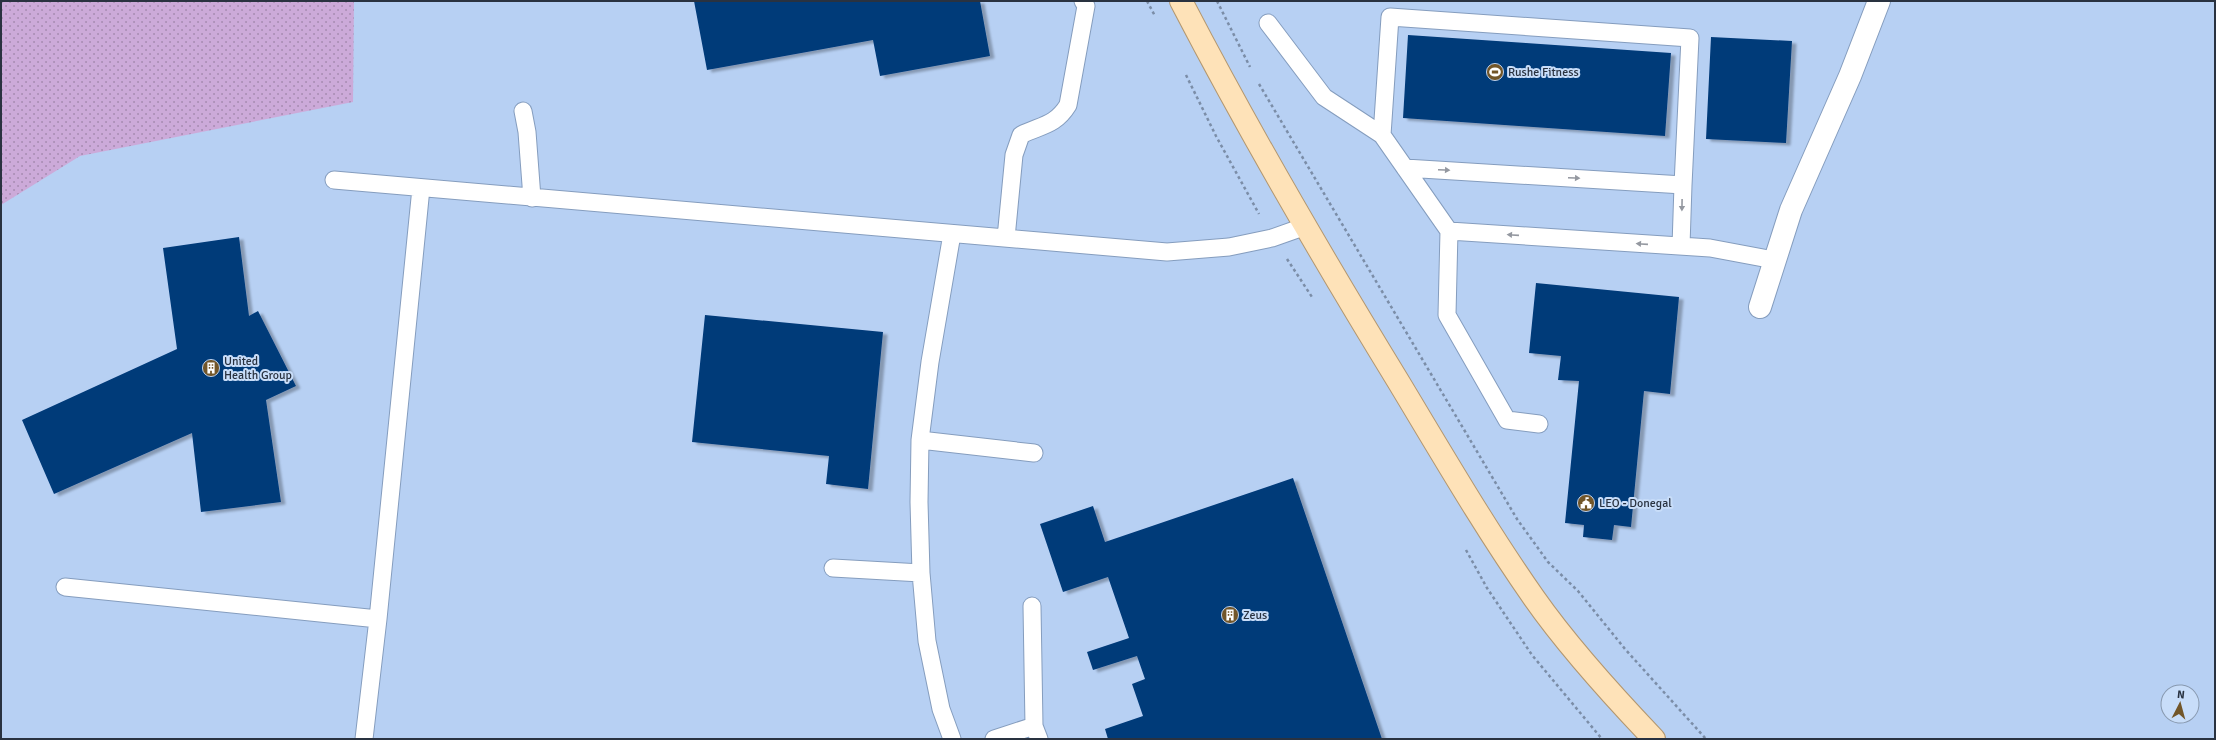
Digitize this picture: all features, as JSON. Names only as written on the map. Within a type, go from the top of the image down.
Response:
[{"type":"main road","points":[[1181,1],[1240,111],[1361,322],[1490,532],[1535,599],[1575,650],[1654,739]]},
{"type":"street","points":[[1760,308],[1791,210],[1850,76],[1879,1]]},
{"type":"lane","points":[[1006,238],[1014,155],[1020,135],[1049,124],[1062,115],[1068,105],[1086,6],[1084,1]]},
{"type":"lane","points":[[1382,135],[1390,17],[1690,38],[1681,246]]},
{"type":"lane","points":[[1268,23],[1324,97],[1382,135],[1449,230],[1447,315],[1507,420],[1539,424]]},
{"type":"lane","points":[[523,111],[527,132],[532,198]]},
{"type":"lane","points":[[1405,168],[1683,185]]},
{"type":"lane","points":[[334,180],[1167,252],[1229,247],[1272,238],[1306,226]]},
{"type":"lane","points":[[364,739],[378,619],[421,188]]},
{"type":"lane","points":[[1449,230],[1710,248],[1774,260]]},
{"type":"lane","points":[[952,234],[930,362],[920,440],[921,573],[927,641],[941,709],[952,739]]},
{"type":"lane","points":[[920,440],[1034,453]]},
{"type":"lane","points":[[832,568],[921,573]]},
{"type":"lane","points":[[65,587],[378,619]]},
{"type":"lane","points":[[994,739],[1037,732],[1032,606]]},
{"type":"path","points":[[1217,1],[1250,68]]},
{"type":"path","points":[[1258,81],[1517,519],[1548,562],[1578,591],[1625,649],[1706,739]]},
{"type":"shaded area","points":[[1,1],[354,1],[353,102],[80,156],[1,205]]},
{"type":"building","points":[[694,1],[980,1],[990,56],[880,76],[873,40],[707,70]]},
{"type":"building","points":[[1408,35],[1671,53],[1665,136],[1403,118]]},
{"type":"building","points":[[1711,37],[1792,41],[1786,143],[1706,139]]},
{"type":"building","name":"United Health Group","points":[[239,237],[249,316],[258,311],[296,386],[266,400],[281,502],[201,512],[192,433],[54,494],[22,420],[177,349],[163,248]]},
{"type":"building","points":[[1536,283],[1679,297],[1670,394],[1644,391],[1631,527],[1614,525],[1612,540],[1583,537],[1584,525],[1565,523],[1579,381],[1558,380],[1561,356],[1529,353]]},
{"type":"building","points":[[705,315],[883,332],[868,489],[826,484],[829,456],[692,442]]},
{"type":"building","name":"Zeus","points":[[1293,478],[1382,739],[1108,739],[1105,729],[1143,716],[1132,684],[1145,679],[1137,656],[1093,670],[1087,652],[1129,638],[1108,577],[1063,592],[1040,524],[1093,506],[1105,542]]},
{"type":"place","name":"Rushe Fitness","points":[[1495,72]]},
{"type":"place","name":"United Health Group","points":[[211,368]]},
{"type":"place","name":"LEO - Donegal","points":[[1586,503]]},
{"type":"place","name":"Zeus","points":[[1230,615]]}]
